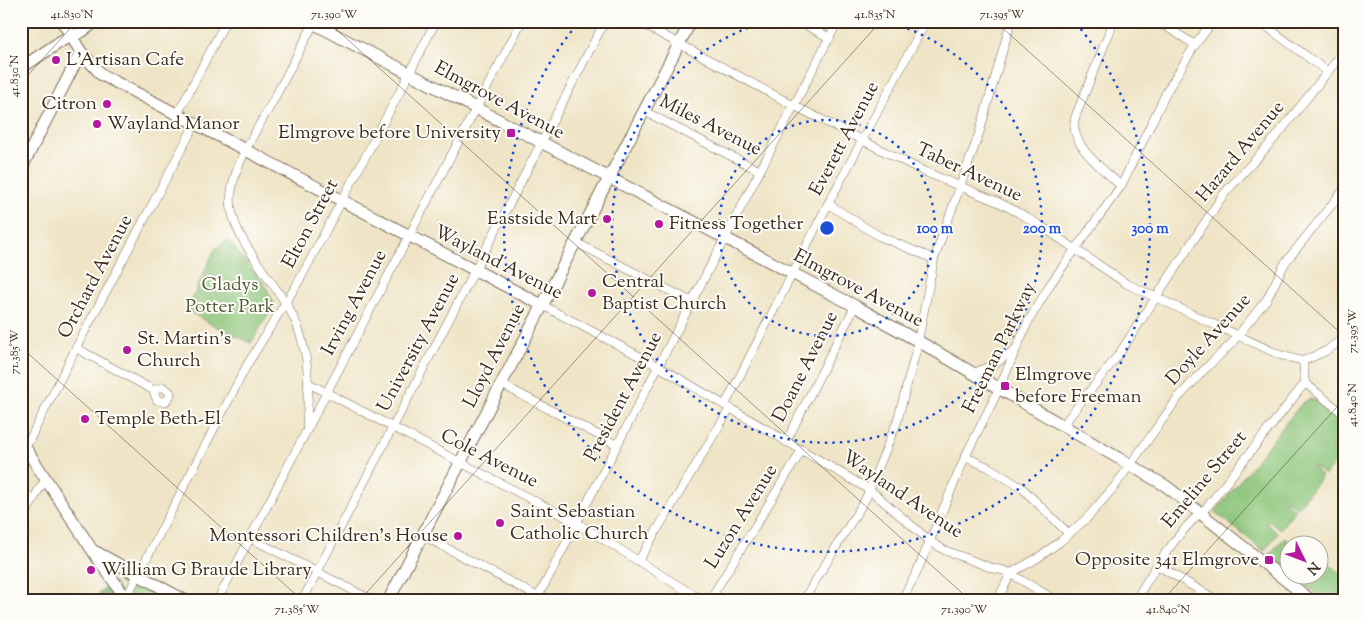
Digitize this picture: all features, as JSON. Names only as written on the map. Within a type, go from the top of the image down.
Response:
[{"type":"street","name":"Wayland Avenue","points":[[62,21],[73,36],[81,52],[102,75],[658,366],[870,490],[930,541],[944,550],[1011,573],[1056,601]]},
{"type":"street","points":[[21,68],[62,41],[88,28],[96,21]]},
{"type":"street","points":[[177,115],[226,21]]},
{"type":"street","name":"Elton Street","points":[[127,599],[137,576],[247,364],[286,304],[436,21]]},
{"type":"street","name":"Irving Avenue","points":[[217,601],[522,21]]},
{"type":"street","name":"University Avenue","points":[[302,601],[605,21]]},
{"type":"street","name":"Taber Avenue","points":[[636,21],[923,171],[998,202],[1019,213],[1127,284],[1280,355],[1303,361]]},
{"type":"street","name":"Lloyd Avenue","points":[[388,601],[691,21]]},
{"type":"street","points":[[798,21],[830,38]]},
{"type":"street","name":"President Avenue","points":[[540,599],[577,522],[838,21]]},
{"type":"street","name":"Everett Avenue","points":[[639,560],[728,407],[828,204],[926,21]]},
{"type":"street","points":[[803,601],[870,490],[897,422],[918,340],[934,259],[979,134],[1011,21]]},
{"type":"street","points":[[1114,21],[1076,115],[1074,133],[1090,156],[1121,186]]},
{"type":"street","points":[[1151,21],[1168,27],[1195,45]]},
{"type":"street","name":"Freeman Parkway","points":[[901,601],[916,574],[965,457],[999,388],[1028,322],[1051,283],[1121,186],[1160,105],[1195,45],[1214,21]]},
{"type":"street","points":[[1259,21],[1328,72]]},
{"type":"street","points":[[307,430],[308,383],[302,339],[296,323],[276,286],[246,246],[234,220],[230,197],[232,183],[246,151],[312,22]]},
{"type":"street","name":"Elmgrove Avenue","points":[[312,22],[918,340],[1171,489],[1306,599]]},
{"type":"street","name":"Hazard Avenue","points":[[1062,425],[1119,354],[1223,195],[1276,137],[1345,50]]},
{"type":"street","points":[[21,169],[81,52]]},
{"type":"street","name":"Miles Avenue","points":[[644,110],[760,170]]},
{"type":"street","name":"Orchard Avenue","points":[[23,444],[29,441],[76,348],[195,124]]},
{"type":"street","name":"Doyle Avenue","points":[[1011,573],[1036,559],[1069,534],[1103,501],[1178,398],[1238,335],[1267,299],[1285,263],[1345,188]]},
{"type":"street","points":[[828,204],[857,224],[879,236],[934,259]]},
{"type":"street","points":[[575,242],[692,302]]},
{"type":"street","name":"Doane Avenue","points":[[786,442],[855,306]]},
{"type":"street","points":[[1345,337],[1326,351],[1303,361],[1305,383],[1345,415]]},
{"type":"street","points":[[76,348],[154,390]]},
{"type":"street","points":[[974,373],[993,365],[1016,349]]},
{"type":"street","name":"Cole Avenue","points":[[308,383],[577,522],[703,601]]},
{"type":"street","name":"Emeline Street","points":[[1135,601],[1157,565],[1193,518],[1207,507],[1305,383]]},
{"type":"street","points":[[501,384],[618,445]]},
{"type":"street","points":[[23,444],[127,599]]},
{"type":"street","name":"Luzon Avenue","points":[[709,601],[802,450]]},
{"type":"street","points":[[965,457],[988,467],[1022,488],[1069,534]]},
{"type":"street","points":[[21,523],[39,489],[46,480]]},
{"type":"street","points":[[422,535],[540,599]]},
{"type":"street","points":[[250,538],[374,601]]},
{"type":"street","points":[[93,550],[137,576],[186,601]]},
{"type":"street","points":[[1157,565],[1218,601]]},
{"type":"street","points":[[997,601],[1011,573]]},
{"type":"green space","name":"Gladys Potter Park","points":[[228,240],[264,283],[275,304],[251,343],[187,310],[215,249]]},
{"type":"green space","points":[[1310,399],[1315,400],[1345,424],[1345,451],[1343,453],[1332,445],[1331,447],[1341,455],[1325,475],[1312,467],[1322,476],[1297,508],[1286,500],[1284,501],[1295,510],[1280,529],[1269,520],[1266,524],[1278,533],[1264,551],[1215,512],[1302,403]]},
{"type":"green space","points":[[1278,545],[1278,563],[1269,555]]},
{"type":"green space","points":[[1330,565],[1340,572],[1345,567],[1345,601],[1326,601],[1304,584],[1328,584],[1328,567]]},
{"type":"green space","points":[[114,566],[178,601],[134,601],[109,569]]},
{"type":"green space","points":[[113,582],[127,601],[97,601],[98,594]]},
{"type":"place","name":"L'Artisan Cafe","points":[[56,60]]},
{"type":"place","name":"Citron","points":[[107,104]]},
{"type":"place","name":"Wayland Manor","points":[[97,124]]},
{"type":"place","name":"Elmgrove before University","points":[[511,133]]},
{"type":"place","name":"Eastside Mart","points":[[607,219]]},
{"type":"place","name":"Fitness Together","points":[[659,224]]},
{"type":"place","name":"Central Baptist Church","points":[[592,293]]},
{"type":"place","name":"St. Martin's Church","points":[[127,350]]},
{"type":"place","name":"Elmgrove before Freeman","points":[[1005,386]]},
{"type":"place","name":"Temple Beth-El","points":[[85,419]]},
{"type":"place","name":"Saint Sebastian Catholic Church","points":[[500,523]]},
{"type":"place","name":"Montessori Children's House","points":[[458,536]]},
{"type":"place","name":"Opposite 341 Elmgrove","points":[[1269,560]]},
{"type":"place","name":"William G Braude Library","points":[[91,570]]}]
